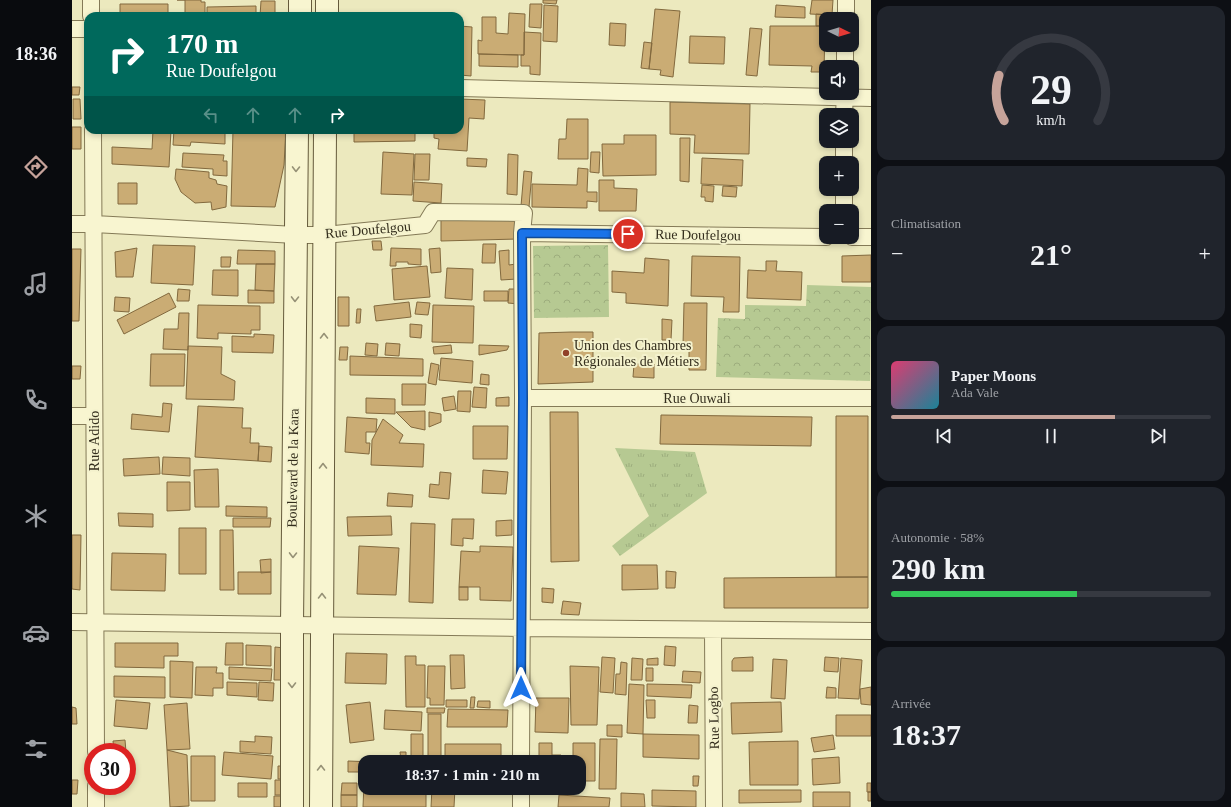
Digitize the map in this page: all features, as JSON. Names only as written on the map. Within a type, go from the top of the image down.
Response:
[{"type":"main road","points":[[300,0],[300,12]]},
{"type":"main road","points":[[327,0],[327,12]]},
{"type":"main road","name":"Boulevard de la Kara","points":[[292,807],[292,624],[297,134]]},
{"type":"main road","name":"Boulevard de la Kara","points":[[321,807],[325,134]]},
{"type":"street","points":[[91,0],[91,12]]},
{"type":"street","points":[[846,0],[846,12]]},
{"type":"street","points":[[72,29],[84,29]]},
{"type":"street","points":[[464,88],[819,95]]},
{"type":"street","points":[[859,97],[871,98]]},
{"type":"street","name":"Rue Adido","points":[[93,134],[96,743]]},
{"type":"street","name":"Rue Doufelgou","points":[[72,224],[296,235],[325,235],[425,225],[433,212],[524,213],[522,233],[819,237]]},
{"type":"street","points":[[521,755],[523,398],[522,233]]},
{"type":"street","points":[[859,237],[871,237]]},
{"type":"street","name":"Rue Ouwali","points":[[523,398],[871,398]]},
{"type":"street","points":[[72,416],[94,416]]},
{"type":"street","points":[[72,622],[871,631]]},
{"type":"street","name":"Rue Logbo","points":[[713,630],[714,807]]},
{"type":"street","points":[[96,795],[96,807]]},
{"type":"street","points":[[521,795],[521,807]]},
{"type":"green space","points":[[608,245],[609,317],[534,318],[533,246]]},
{"type":"green space","points":[[807,285],[871,287],[870,381],[716,377],[718,318],[745,319],[745,305],[806,306]]},
{"type":"green space","points":[[615,448],[695,452],[707,493],[620,556],[612,546],[649,516]]},
{"type":"building","points":[[185,0],[201,0],[201,2],[205,2],[205,12],[185,12]]},
{"type":"building","points":[[543,0],[557,0],[556,4],[543,3]]},
{"type":"building","points":[[812,0],[833,0],[832,12],[819,12],[819,14],[810,14]]},
{"type":"building","points":[[261,1],[275,1],[275,12],[260,12]]},
{"type":"building","points":[[120,4],[168,4],[168,12],[120,12]]},
{"type":"building","points":[[530,4],[542,4],[541,28],[529,27]]},
{"type":"building","points":[[544,5],[558,6],[557,42],[543,41]]},
{"type":"building","points":[[776,5],[805,7],[805,18],[775,17]]},
{"type":"building","points":[[256,6],[256,12],[207,12],[207,7]]},
{"type":"building","points":[[655,9],[680,11],[673,77],[660,75],[661,70],[649,69]]},
{"type":"building","points":[[509,13],[525,14],[524,55],[478,54],[478,40],[482,41],[482,17],[496,17],[496,33],[508,34]]},
{"type":"building","points":[[816,14],[819,14],[819,26],[816,26]]},
{"type":"building","points":[[610,23],[626,24],[625,46],[609,45]]},
{"type":"building","points":[[464,26],[472,27],[471,76],[464,75]]},
{"type":"building","points":[[770,26],[819,26],[819,52],[824,52],[824,60],[819,60],[819,72],[811,72],[812,66],[769,65]]},
{"type":"building","points":[[750,28],[762,29],[757,76],[746,75]]},
{"type":"building","points":[[524,32],[541,33],[540,75],[530,74],[530,66],[521,66],[521,55],[524,55]]},
{"type":"building","points":[[690,36],[725,37],[724,64],[689,63]]},
{"type":"building","points":[[644,42],[652,43],[649,69],[641,68]]},
{"type":"building","points":[[479,54],[518,55],[518,67],[479,66]]},
{"type":"building","points":[[72,87],[80,87],[79,95],[72,95]]},
{"type":"building","points":[[73,99],[80,99],[81,119],[73,119]]},
{"type":"building","points":[[464,99],[485,100],[484,119],[469,118],[467,151],[438,149],[439,139],[434,138],[434,134],[464,134]]},
{"type":"building","points":[[670,102],[750,104],[749,154],[694,153],[695,135],[670,134]]},
{"type":"building","points":[[567,119],[588,119],[588,159],[558,159],[559,139],[566,139]]},
{"type":"building","points":[[72,127],[81,127],[81,149],[72,149]]},
{"type":"building","points":[[153,134],[171,134],[169,167],[112,164],[112,147],[152,149]]},
{"type":"building","points":[[174,134],[225,134],[225,144],[191,142],[190,146],[173,145]]},
{"type":"building","points":[[233,134],[286,134],[284,165],[275,207],[231,206]]},
{"type":"building","points":[[354,134],[415,134],[415,141],[354,142]]},
{"type":"building","points":[[624,135],[656,135],[656,175],[603,176],[602,144],[624,144]]},
{"type":"building","points":[[680,138],[690,138],[689,182],[680,181]]},
{"type":"building","points":[[383,152],[414,154],[412,195],[381,194]]},
{"type":"building","points":[[591,152],[600,152],[599,173],[590,172]]},
{"type":"building","points":[[183,153],[224,155],[223,161],[227,161],[227,176],[213,175],[213,169],[182,167]]},
{"type":"building","points":[[415,154],[430,154],[429,180],[414,180]]},
{"type":"building","points":[[508,154],[518,155],[517,195],[507,194]]},
{"type":"building","points":[[467,158],[487,159],[486,167],[467,166]]},
{"type":"building","points":[[702,158],[743,160],[742,186],[701,184]]},
{"type":"building","points":[[578,168],[588,169],[587,192],[597,192],[597,202],[587,201],[587,208],[532,207],[532,184],[577,185]]},
{"type":"building","points":[[176,169],[209,172],[209,178],[216,180],[217,184],[227,186],[226,207],[212,210],[211,202],[195,203],[181,192],[175,179]]},
{"type":"building","points":[[524,171],[532,172],[529,207],[521,206]]},
{"type":"building","points":[[599,180],[614,180],[614,188],[637,189],[636,211],[599,211]]},
{"type":"building","points":[[414,182],[442,184],[441,203],[413,201]]},
{"type":"building","points":[[118,183],[137,183],[137,204],[118,204]]},
{"type":"building","points":[[702,185],[714,186],[713,202],[705,201],[705,197],[701,197]]},
{"type":"building","points":[[723,186],[737,187],[736,197],[722,196]]},
{"type":"building","points":[[517,215],[518,239],[441,241],[441,217]]},
{"type":"building","points":[[372,241],[381,241],[382,250],[373,250]]},
{"type":"building","points":[[483,244],[496,244],[495,263],[482,263]]},
{"type":"building","points":[[153,245],[195,246],[193,285],[151,283]]},
{"type":"building","points":[[137,248],[133,277],[116,277],[115,252]]},
{"type":"building","points":[[391,248],[421,249],[421,265],[408,264],[408,262],[396,262],[396,266],[390,266]]},
{"type":"building","points":[[440,248],[441,272],[431,273],[429,249]]},
{"type":"building","points":[[72,249],[81,249],[79,321],[72,321]]},
{"type":"building","points":[[238,250],[275,251],[275,264],[237,264]]},
{"type":"building","points":[[509,250],[509,265],[516,264],[517,279],[501,280],[499,251]]},
{"type":"building","points":[[871,255],[871,282],[842,282],[842,256]]},
{"type":"building","points":[[692,256],[740,257],[739,312],[723,312],[724,297],[691,296]]},
{"type":"building","points":[[221,257],[231,257],[230,267],[221,267]]},
{"type":"building","points":[[645,258],[669,260],[668,306],[626,303],[626,293],[612,292],[612,271],[644,273]]},
{"type":"building","points":[[766,261],[777,261],[776,271],[802,272],[801,300],[747,298],[748,270],[766,271]]},
{"type":"building","points":[[256,264],[275,264],[274,291],[255,290]]},
{"type":"building","points":[[427,266],[430,297],[394,300],[392,269]]},
{"type":"building","points":[[447,268],[473,269],[472,300],[445,298]]},
{"type":"building","points":[[213,270],[238,270],[238,296],[212,295]]},
{"type":"building","points":[[178,289],[190,290],[189,301],[177,301]]},
{"type":"building","points":[[509,289],[520,289],[519,304],[508,303]]},
{"type":"building","points":[[248,290],[274,291],[274,303],[248,303]]},
{"type":"building","points":[[484,291],[508,291],[508,301],[484,301]]},
{"type":"building","points":[[169,293],[176,307],[124,334],[117,320]]},
{"type":"building","points":[[115,297],[130,298],[129,312],[114,311]]},
{"type":"building","points":[[338,297],[349,297],[349,326],[338,326]]},
{"type":"building","points":[[409,302],[411,317],[376,321],[374,306]]},
{"type":"building","points":[[417,302],[430,303],[428,315],[415,314]]},
{"type":"building","points":[[684,303],[707,303],[706,370],[689,370],[689,346],[683,345]]},
{"type":"building","points":[[198,305],[260,306],[260,330],[251,330],[251,334],[218,333],[218,339],[197,338]]},
{"type":"building","points":[[433,305],[474,306],[473,343],[432,342]]},
{"type":"building","points":[[357,309],[361,309],[360,323],[356,323]]},
{"type":"building","points":[[179,313],[189,313],[188,350],[163,349],[164,329],[178,329]]},
{"type":"building","points":[[662,319],[672,320],[671,340],[662,340]]},
{"type":"building","points":[[410,324],[422,325],[421,338],[410,337]]},
{"type":"building","name":"Union des Chambres Régionales de Métiers","points":[[593,332],[593,382],[538,384],[539,333]]},
{"type":"building","points":[[254,334],[274,335],[273,353],[232,352],[232,336],[254,337]]},
{"type":"building","points":[[366,343],[378,344],[377,356],[365,355]]},
{"type":"building","points":[[386,343],[400,344],[399,356],[385,355]]},
{"type":"building","points":[[451,345],[452,353],[434,354],[433,347]]},
{"type":"building","points":[[479,345],[509,346],[507,350],[479,355]]},
{"type":"building","points":[[188,346],[222,347],[221,374],[235,381],[234,400],[186,399]]},
{"type":"building","points":[[340,347],[348,347],[347,360],[339,360]]},
{"type":"building","points":[[151,354],[185,354],[184,386],[150,386]]},
{"type":"building","points":[[350,356],[423,359],[423,376],[350,375]]},
{"type":"building","points":[[441,358],[473,361],[472,383],[439,380]]},
{"type":"building","points":[[431,363],[439,365],[436,385],[428,383]]},
{"type":"building","points":[[634,364],[654,364],[654,378],[633,377]]},
{"type":"building","points":[[72,366],[81,366],[80,379],[72,379]]},
{"type":"building","points":[[481,374],[489,375],[489,385],[480,384]]},
{"type":"building","points":[[402,384],[426,384],[425,405],[402,405]]},
{"type":"building","points":[[474,387],[487,388],[486,408],[472,407]]},
{"type":"building","points":[[458,391],[471,391],[470,412],[457,411]]},
{"type":"building","points":[[454,396],[456,409],[444,411],[442,398]]},
{"type":"building","points":[[509,397],[509,406],[496,406],[496,398]]},
{"type":"building","points":[[366,398],[395,399],[395,414],[366,413]]},
{"type":"building","points":[[163,403],[172,404],[169,432],[131,429],[132,414],[162,417]]},
{"type":"building","points":[[198,406],[243,408],[242,428],[251,428],[250,443],[259,443],[258,461],[195,457]]},
{"type":"building","points":[[425,411],[425,430],[411,427],[396,412]]},
{"type":"building","points":[[429,412],[441,414],[441,422],[429,427]]},
{"type":"building","points":[[550,412],[578,412],[579,561],[551,562]]},
{"type":"building","points":[[661,415],[812,417],[811,446],[660,444]]},
{"type":"building","points":[[836,416],[868,416],[868,577],[836,577]]},
{"type":"building","points":[[347,417],[377,419],[376,432],[366,432],[366,443],[370,443],[369,454],[345,452]]},
{"type":"building","points":[[383,419],[403,435],[399,443],[424,444],[423,467],[371,465],[372,440]]},
{"type":"building","points":[[473,426],[508,426],[507,459],[473,459]]},
{"type":"building","points":[[259,446],[272,447],[271,462],[258,461]]},
{"type":"building","points":[[159,457],[160,474],[124,476],[123,459]]},
{"type":"building","points":[[163,457],[190,458],[190,476],[162,474]]},
{"type":"building","points":[[218,469],[219,507],[195,507],[194,470]]},
{"type":"building","points":[[483,470],[508,472],[506,494],[482,493]]},
{"type":"building","points":[[440,472],[451,473],[449,499],[429,497],[430,484],[439,485]]},
{"type":"building","points":[[167,482],[190,482],[190,510],[167,511]]},
{"type":"building","points":[[388,493],[413,495],[412,507],[387,506]]},
{"type":"building","points":[[226,506],[267,507],[267,517],[226,516]]},
{"type":"building","points":[[118,513],[153,514],[153,527],[119,526]]},
{"type":"building","points":[[391,516],[392,535],[348,536],[347,517]]},
{"type":"building","points":[[233,518],[271,518],[270,527],[233,527]]},
{"type":"building","points":[[452,519],[474,519],[473,539],[463,538],[463,546],[451,545]]},
{"type":"building","points":[[512,520],[512,535],[496,536],[496,521]]},
{"type":"building","points":[[411,523],[435,524],[433,603],[409,602]]},
{"type":"building","points":[[179,528],[206,528],[206,574],[179,574]]},
{"type":"building","points":[[220,530],[233,530],[234,590],[220,590]]},
{"type":"building","points":[[72,535],[81,535],[80,590],[72,589]]},
{"type":"building","points":[[359,546],[399,548],[396,595],[357,594]]},
{"type":"building","points":[[480,546],[513,547],[511,601],[480,600],[480,587],[459,587],[461,551],[480,552]]},
{"type":"building","points":[[112,553],[166,554],[165,591],[111,590]]},
{"type":"building","points":[[271,559],[271,572],[261,573],[260,560]]},
{"type":"building","points":[[622,565],[657,565],[658,589],[622,590]]},
{"type":"building","points":[[666,571],[676,572],[675,588],[666,588]]},
{"type":"building","points":[[238,572],[271,572],[271,594],[238,594]]},
{"type":"building","points":[[868,577],[868,608],[724,608],[724,578]]},
{"type":"building","points":[[459,587],[468,587],[468,600],[459,600]]},
{"type":"building","points":[[542,588],[554,589],[553,603],[542,602]]},
{"type":"building","points":[[563,601],[581,603],[579,615],[561,614]]},
{"type":"building","points":[[115,643],[178,643],[178,656],[164,656],[164,668],[115,667]]},
{"type":"building","points":[[226,643],[243,643],[243,665],[225,665]]},
{"type":"building","points":[[246,645],[271,646],[271,666],[246,665]]},
{"type":"building","points":[[665,646],[676,647],[675,666],[664,665]]},
{"type":"building","points":[[275,647],[285,648],[285,680],[274,680]]},
{"type":"building","points":[[346,653],[387,654],[386,684],[345,683]]},
{"type":"building","points":[[450,655],[464,655],[465,688],[451,689]]},
{"type":"building","points":[[405,656],[416,656],[416,665],[425,665],[425,707],[406,707]]},
{"type":"building","points":[[602,657],[615,658],[613,693],[600,692]]},
{"type":"building","points":[[753,657],[753,671],[732,671],[732,661],[734,658]]},
{"type":"building","points":[[825,657],[839,658],[838,672],[824,671]]},
{"type":"building","points":[[632,658],[643,659],[642,680],[631,680]]},
{"type":"building","points":[[658,658],[658,665],[647,665],[647,659]]},
{"type":"building","points":[[841,658],[862,660],[859,699],[838,698]]},
{"type":"building","points":[[773,659],[787,660],[785,699],[771,698]]},
{"type":"building","points":[[170,661],[193,662],[192,698],[170,697]]},
{"type":"building","points":[[621,662],[627,663],[626,695],[615,694],[616,674],[620,674]]},
{"type":"building","points":[[428,666],[445,666],[444,705],[430,705],[430,698],[427,698]]},
{"type":"building","points":[[570,666],[599,667],[597,725],[571,725]]},
{"type":"building","points":[[196,667],[217,667],[216,673],[223,673],[223,688],[213,688],[213,696],[195,695]]},
{"type":"building","points":[[229,667],[272,669],[271,681],[229,679]]},
{"type":"building","points":[[646,668],[653,668],[653,681],[646,681]]},
{"type":"building","points":[[683,671],[701,672],[700,683],[682,682]]},
{"type":"building","points":[[114,676],[165,677],[165,698],[114,697]]},
{"type":"building","points":[[227,682],[257,683],[257,697],[227,695]]},
{"type":"building","points":[[259,682],[274,683],[273,701],[258,700]]},
{"type":"building","points":[[629,684],[644,685],[643,734],[627,733]]},
{"type":"building","points":[[647,684],[692,685],[691,698],[647,696]]},
{"type":"building","points":[[827,687],[836,688],[836,698],[826,698]]},
{"type":"building","points":[[871,687],[871,705],[861,704],[860,689]]},
{"type":"building","points":[[471,697],[475,697],[474,708],[470,708]]},
{"type":"building","points":[[536,698],[569,698],[568,733],[535,732]]},
{"type":"building","points":[[116,700],[150,703],[147,729],[114,726]]},
{"type":"building","points":[[446,700],[467,700],[467,707],[446,707]]},
{"type":"building","points":[[646,700],[655,700],[655,718],[647,718]]},
{"type":"building","points":[[478,701],[490,701],[490,708],[477,707]]},
{"type":"building","points":[[370,702],[374,740],[350,743],[346,705]]},
{"type":"building","points":[[781,702],[782,732],[732,734],[731,703]]},
{"type":"building","points":[[187,703],[190,749],[167,750],[164,705]]},
{"type":"building","points":[[689,705],[698,706],[697,723],[688,723]]},
{"type":"building","points":[[72,707],[76,708],[77,724],[72,724]]},
{"type":"building","points":[[427,708],[445,708],[444,713],[427,713]]},
{"type":"building","points":[[448,709],[508,710],[507,727],[447,727]]},
{"type":"building","points":[[385,710],[422,712],[421,731],[384,729]]},
{"type":"building","points":[[428,714],[441,714],[441,755],[428,755]]},
{"type":"building","points":[[836,715],[871,715],[871,736],[836,736]]},
{"type":"building","points":[[607,725],[622,725],[622,737],[607,736]]},
{"type":"building","points":[[411,734],[423,734],[423,755],[411,755]]},
{"type":"building","points":[[643,734],[699,735],[699,759],[643,757]]},
{"type":"building","points":[[833,735],[835,749],[814,752],[811,738]]},
{"type":"building","points":[[255,736],[272,737],[271,754],[240,752],[240,741],[255,742]]},
{"type":"building","points":[[600,739],[617,739],[616,789],[599,789]]},
{"type":"building","points":[[125,740],[125,743],[113,743],[113,741]]},
{"type":"building","points":[[798,741],[798,785],[750,785],[749,742]]},
{"type":"building","points":[[539,743],[552,743],[552,755],[539,755]]},
{"type":"building","points":[[573,743],[595,743],[595,781],[586,781],[586,755],[573,755]]},
{"type":"building","points":[[445,744],[501,744],[501,755],[445,755]]},
{"type":"building","points":[[167,750],[187,755],[189,806],[170,807]]},
{"type":"building","points":[[224,752],[273,756],[271,779],[222,775]]},
{"type":"building","points":[[400,752],[406,752],[406,755],[400,755]]},
{"type":"building","points":[[191,756],[215,756],[215,801],[191,801]]},
{"type":"building","points":[[839,757],[840,783],[813,785],[812,759]]},
{"type":"building","points":[[348,761],[358,761],[358,772],[348,772]]},
{"type":"building","points":[[278,766],[284,766],[284,779],[278,779]]},
{"type":"building","points":[[693,776],[699,776],[698,786],[693,786]]},
{"type":"building","points":[[72,780],[78,780],[77,794],[72,794]]},
{"type":"building","points":[[275,780],[284,780],[284,795],[275,795]]},
{"type":"building","points":[[238,783],[267,783],[267,797],[238,797]]},
{"type":"building","points":[[342,783],[357,783],[357,795],[341,795]]},
{"type":"building","points":[[867,783],[871,783],[871,792],[867,792]]},
{"type":"building","points":[[652,790],[696,791],[696,807],[652,806]]},
{"type":"building","points":[[739,790],[801,790],[801,802],[739,803]]},
{"type":"building","points":[[813,792],[850,792],[850,807],[813,807]]},
{"type":"building","points":[[868,792],[871,792],[871,801],[868,801]]},
{"type":"building","points":[[621,793],[644,794],[645,807],[621,807]]},
{"type":"building","points":[[341,795],[357,795],[357,807],[341,807]]},
{"type":"building","points":[[364,795],[426,795],[426,807],[363,807]]},
{"type":"building","points":[[432,795],[455,795],[454,807],[431,807]]},
{"type":"building","points":[[559,795],[610,798],[609,807],[558,807]]},
{"type":"building","points":[[274,796],[284,796],[284,807],[274,807]]},
{"type":"place","name":"Union des Chambres Régionales de Métiers","points":[[566,353]]},
{"type":"route","points":[[521,688],[523,398],[522,233],[628,234]]}]
